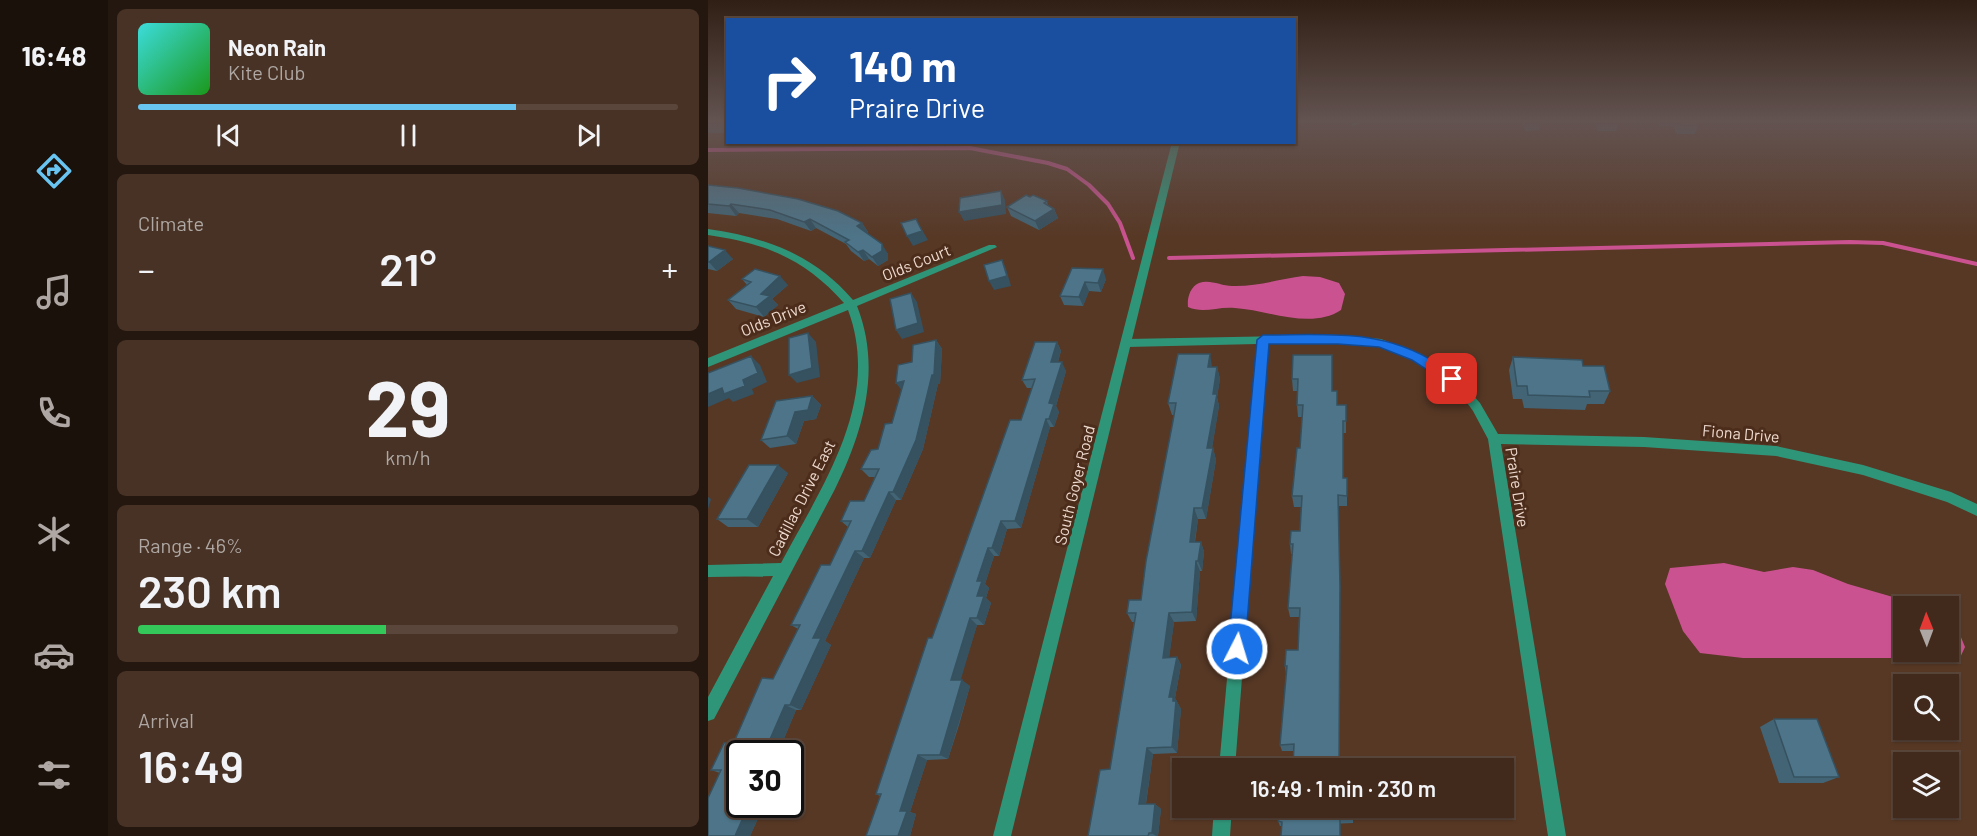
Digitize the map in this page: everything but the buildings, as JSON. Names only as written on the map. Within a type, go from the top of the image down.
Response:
[{"type":"street","name":"South Goyer Road","points":[[1002,836],[1172,159]]},
{"type":"street","name":"Cadillac Drive East","points":[[708,232],[756,241],[796,256],[826,277],[851,304],[858,323],[864,364],[858,414],[842,459],[708,713]]},
{"type":"street","name":"Olds Court","points":[[851,304],[992,247]]},
{"type":"street","name":"Olds Drive","points":[[708,363],[851,304]]},
{"type":"street","name":"Praire Drive","points":[[1127,343],[1338,339],[1381,343],[1417,357],[1452,379],[1476,406],[1494,439],[1557,836]]},
{"type":"street","points":[[1228,758],[1263,340]]},
{"type":"street","name":"Fiona Drive","points":[[1494,439],[1644,442],[1776,450],[1863,470],[1951,498],[1977,510]]},
{"type":"street","points":[[708,572],[784,569]]},
{"type":"street","points":[[1221,836],[1222,818]]},
{"type":"shaded area","points":[[1303,276],[1320,277],[1339,283],[1345,294],[1341,310],[1329,316],[1303,319],[1248,309],[1200,310],[1188,307],[1190,293],[1199,283],[1241,286]]},
{"type":"shaded area","points":[[1724,563],[1764,572],[1793,567],[1813,570],[1848,584],[1893,597],[1893,658],[1743,658],[1700,653],[1683,631],[1665,584],[1670,568]]},
{"type":"shaded area","points":[[1959,632],[1965,647],[1959,660]]},
{"type":"waterway","points":[[1027,159],[1067,169],[1089,185],[1108,204],[1120,223],[1133,258]]},
{"type":"waterway","points":[[1169,258],[1850,242],[1883,243],[1977,264]]},
{"type":"route","points":[[1237,649],[1263,340],[1338,339],[1381,343],[1417,357],[1452,379]]}]
